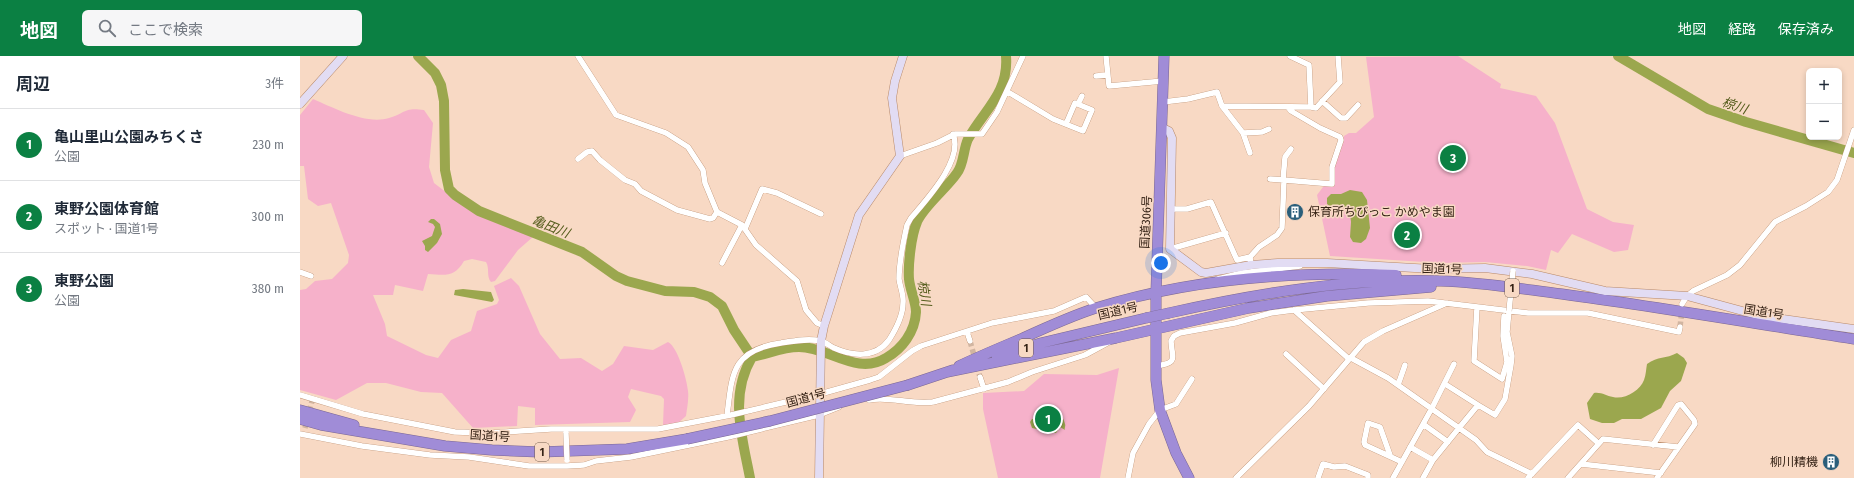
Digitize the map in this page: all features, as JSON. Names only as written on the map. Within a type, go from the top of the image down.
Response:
[{"type":"highway","name":"国道306号","points":[[1164,56],[1155,366],[1160,410],[1176,453],[1189,478]]},
{"type":"highway","points":[[947,372],[1070,317],[1096,308],[1156,293],[1205,284],[1272,276],[1346,273],[1417,276],[1440,281]]},
{"type":"highway","name":"国道1号","points":[[303,424],[321,425],[445,446],[492,450],[540,452],[626,449],[687,439],[770,421],[908,385],[1041,343],[1146,318],[1258,294],[1304,287],[1375,282],[1440,281],[1484,284],[1607,300],[1854,339]]},
{"type":"highway","points":[[947,372],[1116,338],[1249,308],[1328,296],[1410,288],[1461,287],[1484,284]]},
{"type":"highway","name":"国道1号","points":[[300,410],[398,438]]},
{"type":"street","points":[[300,104],[343,56]]},
{"type":"street","points":[[900,156],[892,98],[902,56]]},
{"type":"street","points":[[819,478],[821,341],[824,326],[859,216],[900,156],[937,143],[956,134],[979,135],[987,128],[1008,92],[1023,56]]},
{"type":"street","points":[[1106,56],[1109,86],[1163,81]]},
{"type":"street","points":[[1290,56],[1309,65],[1311,107]]},
{"type":"street","points":[[1222,106],[1316,108],[1340,82],[1338,56]]},
{"type":"street","points":[[581,58],[616,115],[666,133],[688,147],[703,170],[705,183],[717,212],[743,227],[756,245],[797,281],[806,310],[816,323],[824,326]]},
{"type":"street","points":[[1096,76],[1108,75]]},
{"type":"street","points":[[1008,92],[1053,118],[1083,131],[1092,110],[1078,104]]},
{"type":"street","points":[[1163,102],[1188,99],[1217,92],[1222,106],[1243,133],[1250,154]]},
{"type":"street","points":[[1066,124],[1075,103],[1078,104],[1082,96]]},
{"type":"street","points":[[1322,101],[1341,118],[1346,118],[1358,104]]},
{"type":"street","points":[[1270,179],[1332,184],[1332,167],[1341,140],[1340,137],[1291,112],[1288,107]]},
{"type":"street","points":[[1163,128],[1169,131],[1172,138],[1170,249]]},
{"type":"street","points":[[1243,133],[1262,132],[1269,129]]},
{"type":"street","points":[[1682,304],[1693,290],[1727,275],[1740,266],[1775,222],[1806,206],[1828,192],[1837,180],[1841,164],[1853,132]]},
{"type":"street","points":[[729,416],[733,373],[743,357],[753,351],[777,344],[795,341],[821,341],[852,355],[872,352],[880,348],[889,339],[897,327],[904,303],[899,280],[907,225],[910,218],[943,180],[948,170],[955,145],[956,134]]},
{"type":"street","points":[[1170,249],[1201,272],[1206,273],[1251,261],[1259,247],[1277,235],[1282,228],[1284,157],[1291,149]]},
{"type":"street","points":[[578,159],[587,152],[592,151],[600,160],[625,180],[634,184],[641,191],[677,210],[710,219],[713,218],[717,212]]},
{"type":"street","points":[[722,263],[743,227],[762,189],[777,193],[821,214]]},
{"type":"street","points":[[1170,209],[1187,209],[1211,202],[1237,260],[1432,269],[1485,268],[1513,271],[1558,279],[1605,291],[1687,296],[1761,316],[1854,329]]},
{"type":"street","points":[[1170,249],[1226,233]]},
{"type":"street","points":[[1205,284],[1222,277],[1242,273],[1327,263]]},
{"type":"street","points":[[1445,384],[1495,415],[1505,399],[1512,356],[1507,332],[1513,271]]},
{"type":"street","points":[[300,272],[311,276]]},
{"type":"street","points":[[300,394],[312,400],[364,414],[455,432],[658,429],[729,416],[820,394],[879,377],[921,346],[992,324],[1054,311],[1086,297],[1096,308]]},
{"type":"street","points":[[1155,366],[1168,364],[1172,360],[1174,352],[1171,341],[1174,336],[1180,333],[1235,323],[1271,313],[1368,303],[1428,301],[1450,302],[1528,313],[1588,313],[1679,332],[1680,327]]},
{"type":"street","points":[[1236,478],[1309,406],[1364,342],[1378,333],[1450,302]]},
{"type":"street","points":[[1477,307],[1474,361],[1502,379],[1507,362],[1503,336],[1504,316]]},
{"type":"street","points":[[1294,310],[1350,358],[1432,408],[1476,440],[1487,452],[1530,476],[1578,425],[1598,442]]},
{"type":"street","points":[[967,332],[970,340]]},
{"type":"street","points":[[303,424],[302,435],[362,446],[430,455],[469,457],[530,466],[567,463],[584,465],[596,461],[631,457],[734,436],[819,415],[841,406],[871,399],[881,398],[921,404],[933,402],[984,389],[1086,355],[1116,338]]},
{"type":"street","points":[[1286,354],[1324,389]]},
{"type":"street","points":[[1393,478],[1445,384],[1454,364]]},
{"type":"street","points":[[1398,386],[1405,365]]},
{"type":"street","points":[[980,377],[984,389]]},
{"type":"street","points":[[1128,478],[1133,453],[1149,424],[1160,410],[1176,404],[1192,379]]},
{"type":"street","points":[[1423,478],[1433,460],[1478,404]]},
{"type":"street","points":[[1653,445],[1678,405],[1681,404],[1694,420],[1694,424],[1657,478]]},
{"type":"street","points":[[1390,455],[1380,427],[1368,423],[1364,442],[1365,445],[1390,455],[1402,462]]},
{"type":"street","points":[[1423,424],[1448,442]]},
{"type":"street","points":[[566,431],[567,463]]},
{"type":"street","points":[[1568,478],[1598,442],[1603,439],[1678,447]]},
{"type":"street","points":[[1410,447],[1433,460]]},
{"type":"street","points":[[1318,478],[1323,464],[1345,466],[1368,475],[1368,478]]},
{"type":"street","points":[[1581,464],[1661,472]]},
{"type":"shaded area","points":[[1458,56],[1501,84],[1500,88],[1536,96],[1555,123],[1587,209],[1613,222],[1634,225],[1628,250],[1614,252],[1572,234],[1558,253],[1551,250],[1546,270],[1527,266],[1485,262],[1440,263],[1330,256],[1317,195],[1330,181],[1344,136],[1349,133],[1356,133],[1374,117],[1366,57]]},
{"type":"shaded area","points":[[313,99],[340,111],[360,117],[380,120],[412,109],[424,110],[433,123],[429,167],[434,183],[468,209],[534,236],[518,250],[495,281],[491,282],[490,280],[486,262],[472,259],[464,261],[453,273],[444,275],[428,274],[423,291],[395,285],[393,295],[373,295],[385,324],[387,336],[426,355],[438,358],[451,340],[471,331],[477,311],[497,304],[499,300],[494,286],[511,278],[519,286],[540,334],[560,359],[581,358],[602,371],[613,364],[624,346],[653,350],[668,342],[672,345],[686,379],[688,404],[686,416],[677,424],[663,425],[664,399],[661,396],[631,389],[628,397],[636,410],[630,422],[535,425],[535,408],[518,406],[517,426],[473,428],[442,393],[421,392],[386,383],[367,383],[336,400],[300,390],[300,290],[306,289],[315,281],[332,279],[348,263],[349,255],[331,203],[318,206],[308,199],[304,166],[300,166],[300,115]]},
{"type":"shaded area","points":[[1350,190],[1362,192],[1367,200],[1370,228],[1366,239],[1361,243],[1353,242],[1350,237],[1350,213],[1343,208],[1332,208],[1327,204],[1327,198],[1331,194],[1341,194]]},
{"type":"shaded area","points":[[431,219],[434,219],[440,224],[442,234],[437,243],[428,252],[425,250],[425,246],[422,241],[432,236],[435,227],[433,224],[428,222]]},
{"type":"shaded area","points":[[463,289],[491,292],[494,300],[492,302],[454,295],[455,290]]},
{"type":"shaded area","points":[[1677,353],[1684,358],[1687,363],[1681,381],[1670,391],[1661,408],[1641,419],[1622,419],[1614,423],[1602,423],[1590,419],[1587,403],[1594,393],[1617,398],[1627,396],[1639,388],[1642,384],[1647,364]]},
{"type":"shaded area","points":[[1119,368],[1100,478],[998,478],[983,409],[983,393],[1024,391],[1044,374],[1097,375]]},
{"type":"shaded area","points":[[1053,406],[1063,419],[1065,430],[1060,427],[1056,433],[1032,428],[1030,422],[1032,419],[1045,418],[1051,414],[1050,409]]},
{"type":"waterway","name":"亀田川","points":[[418,56],[435,73],[441,85],[444,101],[445,170],[449,189],[455,195],[479,211],[582,252],[616,276],[627,281],[665,291],[694,292],[710,297],[722,306],[734,330],[752,357]]},
{"type":"waterway","name":"椋川","points":[[750,478],[741,432],[739,401],[745,372],[752,357],[781,349],[799,347],[810,348],[854,362],[864,364],[875,363],[892,354],[907,339],[913,326],[916,312],[909,273],[910,250],[917,222],[924,210],[953,179],[959,169],[968,139],[1000,91],[1006,69],[1006,56]]},
{"type":"waterway","name":"椋川","points":[[1618,56],[1708,109],[1746,122],[1854,153]]},
{"type":"tunnel","points":[[1680,327],[1682,310]]},
{"type":"tunnel","points":[[970,341],[980,377]]},
{"type":"tunnel","points":[[305,428],[312,401]]},
{"type":"place","name":"東野公園","points":[[1453,158]]},
{"type":"place","name":"保育所ちびっこ かめやま園","points":[[1295,212]]},
{"type":"place","name":"東野公園体育館","points":[[1407,235]]},
{"type":"place","name":"亀山里山公園みちくさ","points":[[1048,419]]},
{"type":"place","name":"柳川精機","points":[[1831,462]]}]
